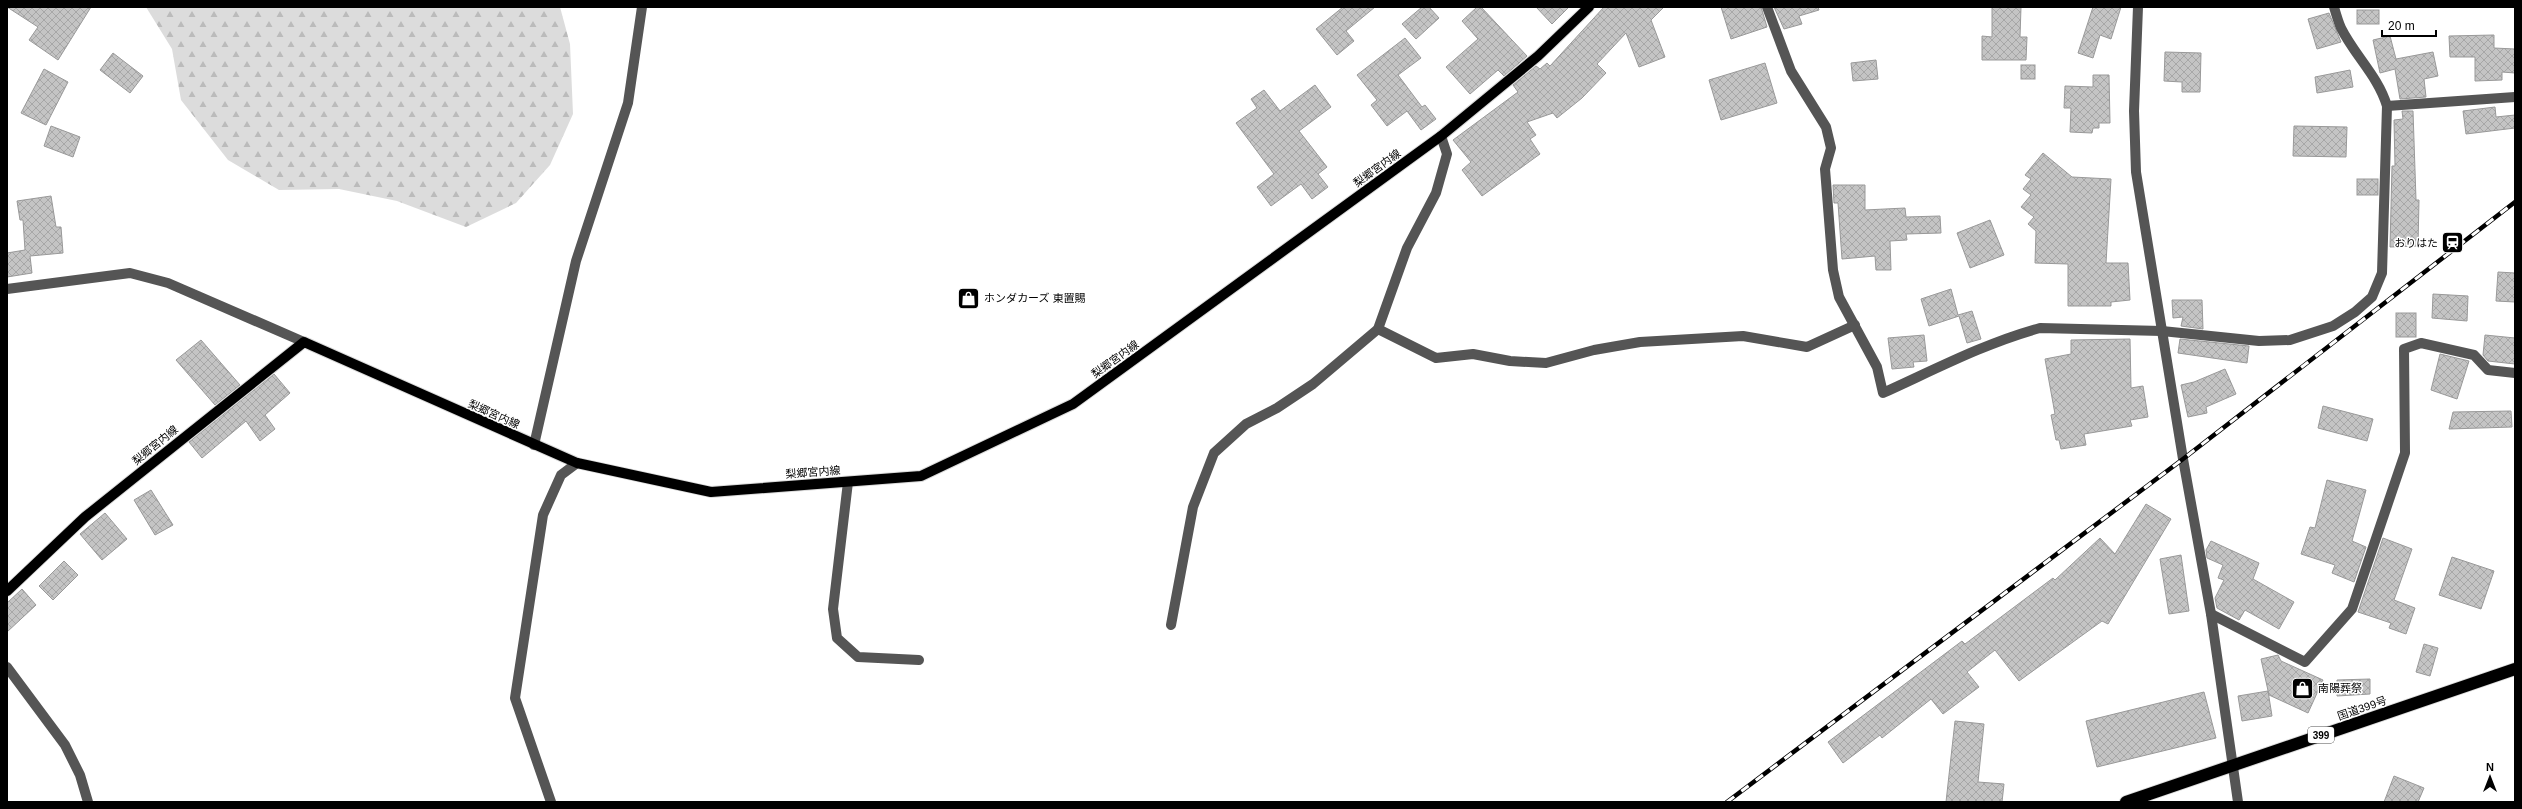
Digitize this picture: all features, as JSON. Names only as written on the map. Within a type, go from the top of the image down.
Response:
[{"type":"highway","name":"国道399号","points":[[2126,802],[2515,669]]},
{"type":"main road","name":"梨郷宮内線","points":[[7,591],[85,517],[304,342],[577,463],[711,492],[921,476],[1073,404],[1441,136],[1538,56],[1589,7]]},
{"type":"street","points":[[534,445],[576,261],[628,103],[642,7]]},
{"type":"street","points":[[1767,7],[1790,71],[1826,127],[1831,148],[1825,169],[1833,270],[1839,297],[1877,367],[1883,393],[1949,362],[2020,333],[2040,328],[2162,331],[2259,341],[2290,340],[2333,326],[2372,296],[2382,273],[2387,106],[2383,91],[2373,74],[2341,28],[2334,7]]},
{"type":"street","points":[[2138,7],[2134,111],[2136,172],[2211,614],[2231,766],[2238,802]]},
{"type":"street","points":[[2387,106],[2515,97]]},
{"type":"street","points":[[1171,625],[1193,507],[1214,453],[1246,424],[1277,408],[1313,384],[1378,329],[1408,248],[1436,193],[1447,154],[1441,136]]},
{"type":"street","points":[[7,289],[130,272],[168,283],[304,342]]},
{"type":"street","points":[[1378,329],[1436,358],[1473,354],[1510,361],[1546,363],[1594,350],[1640,342],[1743,336],[1807,347],[1855,325]]},
{"type":"street","points":[[2211,614],[2305,662],[2352,608],[2405,453],[2404,349],[2421,343],[2474,355],[2488,370],[2515,373]]},
{"type":"street","points":[[551,802],[515,698],[543,515],[561,475],[577,463]]},
{"type":"street","points":[[848,482],[833,609],[837,638],[858,657],[919,660]]},
{"type":"street","points":[[7,667],[65,745],[80,775],[88,802]]},
{"type":"green space","points":[[146,7],[560,7],[570,44],[573,114],[550,165],[516,203],[466,227],[397,201],[339,189],[279,190],[228,160],[181,100],[172,49]]},
{"type":"building","points":[[7,7],[91,7],[58,60],[29,40],[38,27]]},
{"type":"building","points":[[1343,7],[1375,7],[1346,31],[1354,41],[1337,55],[1316,29]]},
{"type":"building","points":[[1422,7],[1429,7],[1439,18],[1416,39],[1402,24]]},
{"type":"building","points":[[1477,7],[1481,7],[1527,56],[1504,76],[1498,70],[1470,94],[1446,67],[1478,39],[1462,21]]},
{"type":"building","points":[[1536,7],[1569,7],[1552,24]]},
{"type":"building","points":[[1604,7],[1664,7],[1651,20],[1665,57],[1639,67],[1626,33],[1597,64],[1606,73],[1582,98],[1557,118],[1553,113],[1527,122],[1536,135],[1530,139],[1540,154],[1482,196],[1462,170],[1471,162],[1453,140],[1518,92],[1513,85],[1536,66],[1540,69],[1547,63],[1550,66]]},
{"type":"building","points":[[1721,7],[1761,7],[1767,27],[1731,39]]},
{"type":"building","points":[[1774,7],[1818,7],[1819,10],[1799,16],[1802,24],[1784,29]]},
{"type":"building","points":[[1992,7],[2021,7],[2020,37],[2027,37],[2026,60],[1982,60],[1982,36],[1992,37]]},
{"type":"building","points":[[2093,7],[2121,7],[2111,39],[2100,35],[2093,58],[2078,53]]},
{"type":"building","points":[[2357,10],[2379,10],[2379,24],[2357,24]]},
{"type":"building","points":[[2329,13],[2341,42],[2317,49],[2308,19]]},
{"type":"building","points":[[2494,35],[2494,48],[2515,49],[2515,73],[2502,72],[2502,80],[2475,81],[2475,57],[2450,57],[2449,36]]},
{"type":"building","points":[[2390,36],[2396,59],[2433,52],[2438,76],[2424,79],[2426,97],[2400,99],[2395,69],[2380,73],[2373,40]]},
{"type":"building","points":[[1405,38],[1421,58],[1398,75],[1422,107],[1425,105],[1436,119],[1421,130],[1407,111],[1387,126],[1371,105],[1377,100],[1357,75]]},
{"type":"building","points":[[2165,52],[2201,53],[2200,92],[2182,92],[2182,82],[2164,81]]},
{"type":"building","points":[[113,53],[143,76],[130,93],[100,70]]},
{"type":"building","points":[[1876,60],[1878,79],[1853,81],[1851,63]]},
{"type":"building","points":[[1765,63],[1777,103],[1721,120],[1709,80]]},
{"type":"building","points":[[2021,65],[2035,65],[2035,79],[2021,79]]},
{"type":"building","points":[[44,69],[68,82],[46,125],[21,113]]},
{"type":"building","points":[[2350,70],[2353,87],[2317,93],[2315,77]]},
{"type":"building","points":[[2093,75],[2109,75],[2110,123],[2099,123],[2099,128],[2093,128],[2092,133],[2070,132],[2071,108],[2064,108],[2065,86],[2093,87]]},
{"type":"building","points":[[1315,85],[1331,107],[1299,131],[1327,167],[1318,174],[1328,187],[1312,199],[1301,184],[1271,206],[1257,187],[1274,174],[1236,123],[1257,108],[1251,99],[1264,90],[1280,111]]},
{"type":"building","points":[[2495,107],[2496,117],[2515,115],[2515,128],[2466,134],[2463,111]]},
{"type":"building","points":[[2402,111],[2413,111],[2416,200],[2419,200],[2418,246],[2390,247],[2392,166],[2395,166],[2394,120],[2403,119]]},
{"type":"building","points":[[51,126],[80,137],[73,157],[44,146]]},
{"type":"building","points":[[2294,126],[2347,127],[2346,157],[2293,156]]},
{"type":"building","points":[[2043,153],[2072,177],[2111,179],[2106,263],[2128,263],[2130,300],[2111,302],[2111,306],[2068,306],[2068,264],[2035,263],[2036,231],[2028,224],[2034,217],[2021,207],[2031,195],[2023,189],[2031,179],[2025,175]]},
{"type":"building","points":[[2357,179],[2378,179],[2378,195],[2357,195]]},
{"type":"building","points":[[1833,185],[1865,185],[1865,210],[1905,208],[1906,217],[1940,216],[1941,233],[1906,234],[1907,240],[1890,241],[1891,270],[1876,270],[1875,256],[1842,259],[1838,203],[1834,203]]},
{"type":"building","points":[[51,196],[56,227],[61,227],[63,253],[30,256],[32,273],[7,277],[7,253],[25,250],[23,220],[20,220],[17,201]]},
{"type":"building","points":[[1990,220],[2004,255],[1970,268],[1957,233]]},
{"type":"building","points":[[2498,272],[2515,273],[2515,302],[2496,301]]},
{"type":"building","points":[[1951,289],[1958,315],[1972,311],[1981,339],[1967,343],[1959,316],[1929,326],[1921,299]]},
{"type":"building","points":[[2433,294],[2468,296],[2467,321],[2432,318]]},
{"type":"building","points":[[2172,300],[2202,300],[2203,329],[2181,326],[2183,317],[2173,318]]},
{"type":"building","points":[[2396,313],[2416,313],[2416,337],[2396,337]]},
{"type":"building","points":[[1924,335],[1927,361],[1913,362],[1914,367],[1892,369],[1888,338]]},
{"type":"building","points":[[2485,335],[2515,338],[2515,364],[2488,361],[2483,355]]},
{"type":"building","points":[[2130,339],[2131,388],[2143,386],[2148,417],[2130,420],[2132,426],[2084,434],[2086,445],[2061,449],[2059,440],[2056,440],[2051,415],[2055,414],[2045,359],[2071,354],[2071,340]]},
{"type":"building","points":[[2180,339],[2249,346],[2247,363],[2178,353]]},
{"type":"building","points":[[201,340],[240,385],[215,405],[176,360]]},
{"type":"building","points":[[2440,354],[2469,361],[2457,399],[2431,390]]},
{"type":"building","points":[[2225,369],[2236,394],[2206,407],[2207,413],[2188,417],[2181,385],[2194,382]]},
{"type":"building","points":[[274,374],[290,393],[265,415],[275,429],[260,441],[246,421],[202,458],[189,442]]},
{"type":"building","points":[[2323,406],[2373,419],[2367,441],[2318,428]]},
{"type":"building","points":[[2511,411],[2512,427],[2449,429],[2453,412]]},
{"type":"building","points":[[2327,480],[2366,490],[2352,541],[2366,547],[2354,582],[2332,573],[2335,565],[2301,554],[2310,527],[2315,528]]},
{"type":"building","points":[[151,490],[173,525],[155,535],[134,500]]},
{"type":"building","points":[[2146,504],[2171,519],[2108,624],[2102,621],[2019,681],[1995,650],[1967,672],[1979,687],[1943,714],[1931,699],[1882,738],[1880,735],[1843,763],[1828,742],[1962,641],[1965,644],[2053,578],[2055,580],[2100,538],[2115,554]]},
{"type":"building","points":[[105,513],[127,539],[102,560],[80,534]]},
{"type":"building","points":[[2383,538],[2412,549],[2394,600],[2415,608],[2406,634],[2389,628],[2391,623],[2358,612]]},
{"type":"building","points":[[2211,541],[2259,563],[2253,579],[2294,602],[2279,629],[2245,610],[2239,620],[2217,608],[2215,598],[2224,580],[2218,578],[2223,565],[2207,558],[2206,550]]},
{"type":"building","points":[[2181,555],[2189,611],[2169,614],[2160,559]]},
{"type":"building","points":[[2452,557],[2494,571],[2481,609],[2439,595]]},
{"type":"building","points":[[64,561],[78,575],[53,600],[39,586]]},
{"type":"building","points":[[22,589],[36,605],[7,632],[7,603]]},
{"type":"building","points":[[2424,644],[2438,648],[2430,676],[2416,672]]},
{"type":"building","points":[[2278,655],[2281,661],[2323,680],[2308,713],[2269,695],[2261,659]]},
{"type":"building","points":[[2370,679],[2370,694],[2337,696],[2337,680]]},
{"type":"building","points":[[2268,691],[2272,716],[2242,721],[2238,696]]},
{"type":"building","points":[[2204,692],[2216,738],[2097,767],[2086,721]]},
{"type":"building","points":[[1955,721],[1984,724],[1978,782],[2004,784],[2002,802],[1946,802]]},
{"type":"building","points":[[2394,776],[2424,788],[2418,802],[2384,802]]},
{"type":"railway","points":[[1727,802],[2183,459],[2515,202]]},
{"type":"place","name":"おりはた","points":[[2453,243]]},
{"type":"place","name":"ホンダカーズ 東置賜","points":[[969,298]]},
{"type":"place","name":"南陽葬祭","points":[[2303,688]]}]
